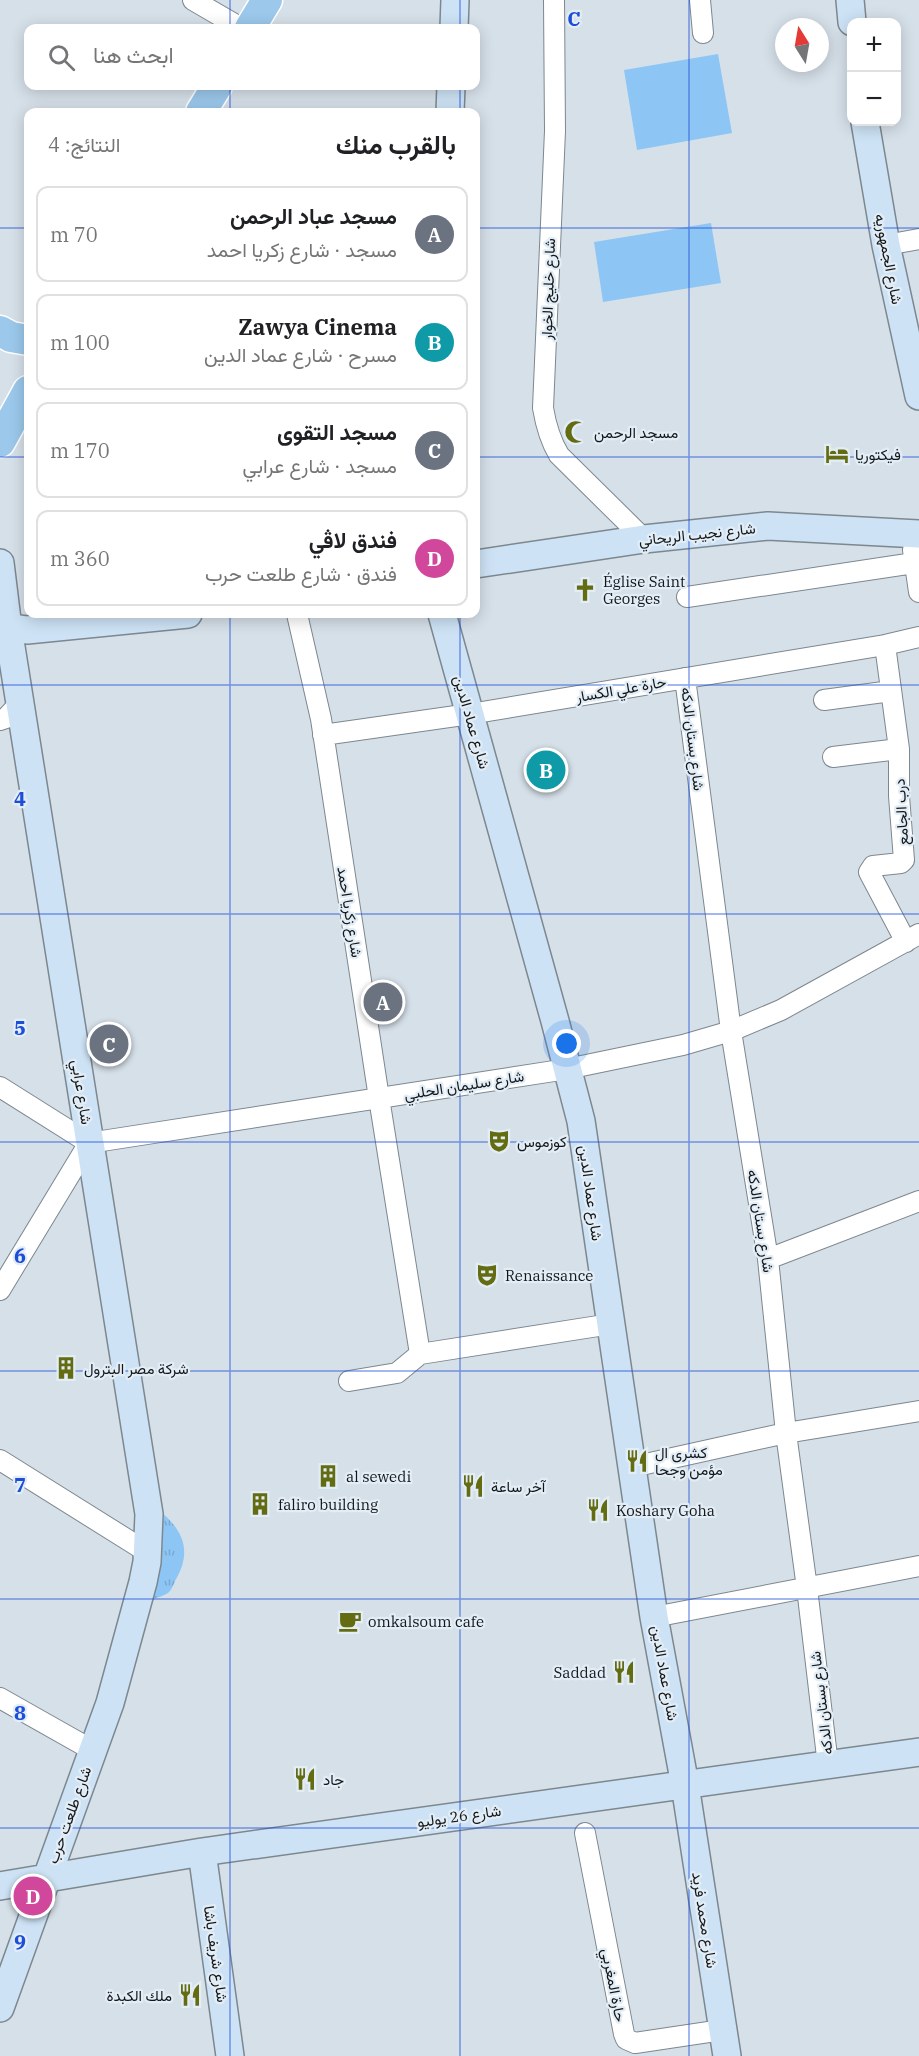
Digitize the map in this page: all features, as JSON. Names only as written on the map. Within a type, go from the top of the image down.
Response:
[{"type":"main road","points":[[252,24],[267,0]]},
{"type":"main road","points":[[203,108],[215,90]]},
{"type":"main road","points":[[0,331],[11,337],[24,339]]},
{"type":"main road","points":[[0,441],[24,398]]},
{"type":"street","points":[[194,0],[234,24]]},
{"type":"street","points":[[453,24],[455,0]]},
{"type":"street","name":"شارع خليج الخوار","points":[[554,0],[555,130],[543,408],[545,425],[559,455],[644,539]]},
{"type":"street","points":[[700,0],[703,33]]},
{"type":"street","points":[[850,0],[852,18]]},
{"type":"street","points":[[450,108],[451,90]]},
{"type":"street","name":"شارع الجمهوريه","points":[[866,126],[886,245],[913,348],[919,396]]},
{"type":"street","points":[[886,245],[919,239]]},
{"type":"street","name":"شارع نجيب الريحاني","points":[[480,563],[644,539],[768,526],[915,534]]},
{"type":"street","points":[[915,534],[914,563],[919,592]]},
{"type":"street","name":"شارع عرابي","points":[[0,563],[10,712],[89,1143],[147,1497],[149,1514],[147,1552],[143,1582],[132,1620]]},
{"type":"street","points":[[687,597],[914,563]]},
{"type":"street","points":[[4,627],[27,630],[148,618]]},
{"type":"street","name":"شارع زكريا احمد","points":[[298,618],[323,735],[420,1354]]},
{"type":"street","name":"شارع عماد الدين","points":[[443,618],[581,1121],[654,1617],[685,1785]]},
{"type":"street","name":"حارة علي الكسار","points":[[323,735],[470,714],[885,645],[919,637]]},
{"type":"street","name":"درب الجامع","points":[[885,645],[899,749],[899,796],[904,860],[901,863],[873,866],[869,876],[913,938]]},
{"type":"street","name":"شارع بستان الدكه","points":[[685,678],[731,1031],[768,1259],[786,1433],[828,1765]]},
{"type":"street","points":[[824,700],[891,691]]},
{"type":"street","points":[[833,757],[899,749]]},
{"type":"street","name":"شارع سليمان الحلبي","points":[[89,1143],[567,1068],[683,1045],[731,1031],[781,1010],[913,938]]},
{"type":"street","points":[[0,1087],[89,1143],[0,1290]]},
{"type":"street","points":[[768,1259],[919,1201]]},
{"type":"street","points":[[349,1381],[397,1373],[420,1354],[611,1324]]},
{"type":"street","points":[[632,1467],[786,1433],[919,1411]]},
{"type":"street","points":[[0,1460],[147,1552]]},
{"type":"street","points":[[654,1617],[919,1566]]},
{"type":"street","name":"شارع طلعت حرب","points":[[0,2008],[110,1703],[132,1620]]},
{"type":"street","points":[[0,1698],[92,1750]]},
{"type":"street","name":"شارع 26 يوليو","points":[[1,1886],[202,1852],[919,1752]]},
{"type":"street","name":"شارع محمد فريد","points":[[685,1785],[727,2056]]},
{"type":"street","name":"حارة المغربي","points":[[585,1833],[626,2039],[635,2043],[722,2030]]},
{"type":"street","name":"شارع شريف باشا","points":[[202,1852],[230,2056]]},
{"type":"green space","points":[[718,54],[732,133],[637,150],[624,70]]},
{"type":"green space","points":[[711,223],[721,283],[603,302],[594,242]]},
{"type":"green space","points":[[159,1510],[179,1533],[184,1551],[180,1570],[169,1592],[150,1600]]},
{"type":"place","name":"مسجد الرحمن","points":[[576,432]]},
{"type":"place","name":"فيكتوريا","points":[[837,454]]},
{"type":"place","name":"Église Saint Georges","points":[[585,590]]},
{"type":"place","name":"Zawya Cinema","points":[[546,770]]},
{"type":"place","name":"مسجد عباد الرحمن","points":[[383,1002]]},
{"type":"place","name":"مسجد التقوى","points":[[109,1044]]},
{"type":"place","name":"كوزموس","points":[[499,1141]]},
{"type":"place","name":"Renaissance","points":[[487,1275]]},
{"type":"place","name":"شركة مصر البترول","points":[[66,1368]]},
{"type":"place","name":"كشرى ال مؤمن وجحا","points":[[637,1461]]},
{"type":"place","name":"al sewedi","points":[[328,1476]]},
{"type":"place","name":"آخر ساعة","points":[[473,1486]]},
{"type":"place","name":"faliro building","points":[[260,1504]]},
{"type":"place","name":"Koshary Goha","points":[[598,1510]]},
{"type":"place","name":"omkalsoum cafe","points":[[350,1621]]},
{"type":"place","name":"Saddad","points":[[624,1672]]},
{"type":"place","name":"جاد","points":[[305,1779]]},
{"type":"place","name":"فندق لاڤي","points":[[33,1896]]},
{"type":"place","name":"ملك الكبدة","points":[[190,1995]]}]
